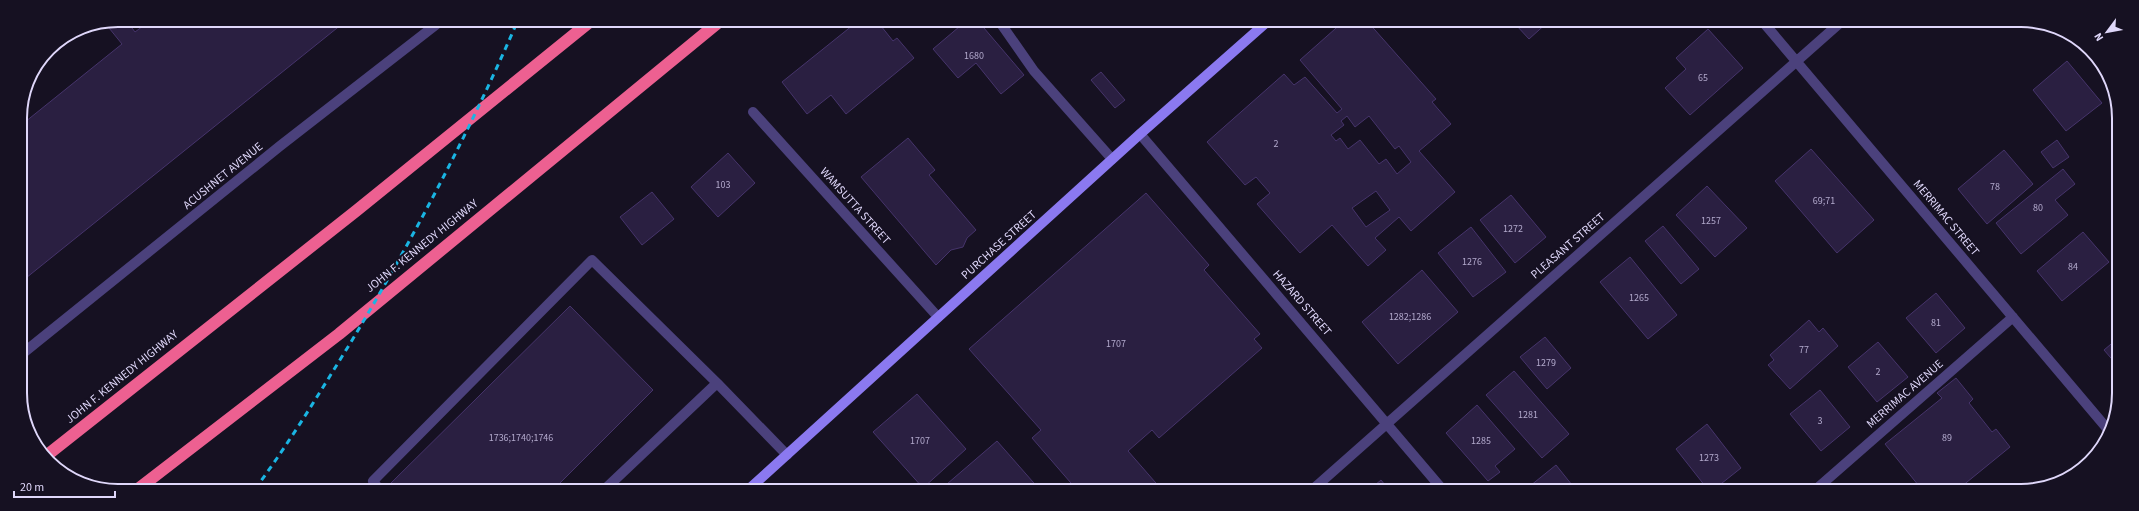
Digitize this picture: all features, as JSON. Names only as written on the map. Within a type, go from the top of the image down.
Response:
[{"type":"highway","name":"JOHN F. KENNEDY HIGHWAY","points":[[50,453],[583,27]]},
{"type":"highway","name":"JOHN F. KENNEDY HIGHWAY","points":[[144,484],[339,334],[713,27]]},
{"type":"main road","name":"PURCHASE STREET","points":[[754,484],[1112,159],[1261,27]]},
{"type":"street","name":"ACUSHNET AVENUE","points":[[27,350],[280,146],[433,27]]},
{"type":"street","points":[[1003,27],[1034,71],[1112,159]]},
{"type":"street","name":"MERRIMAC STREET","points":[[1767,27],[2105,427]]},
{"type":"street","name":"PLEASANT STREET","points":[[1319,484],[1835,27]]},
{"type":"street","name":"WAMSUTTA STREET","points":[[753,112],[938,317]]},
{"type":"street","name":"HAZARD STREET","points":[[1140,134],[1438,484]]},
{"type":"street","points":[[375,484],[373,481],[592,260],[787,454]]},
{"type":"street","name":"MERRIMAC AVENUE","points":[[1822,484],[2013,317]]},
{"type":"street","points":[[610,484],[717,383]]},
{"type":"building","points":[[131,27],[135,32],[142,27],[338,27],[27,277],[27,120],[122,44],[109,28]]},
{"type":"building","points":[[851,27],[882,27],[893,41],[897,38],[914,58],[846,114],[831,95],[807,114],[782,82]]},
{"type":"building","points":[[959,27],[983,27],[1024,75],[1001,94],[976,63],[958,78],[933,49]]},
{"type":"building","points":[[1337,27],[1372,27],[1436,99],[1432,102],[1451,124],[1419,151],[1455,192],[1411,231],[1399,217],[1375,238],[1386,250],[1368,266],[1332,225],[1300,253],[1257,204],[1270,193],[1256,177],[1245,185],[1207,142],[1284,74],[1294,85],[1305,77],[1337,113],[1342,109],[1300,60]],"holes":[[[1347,116],[1355,127],[1369,116],[1395,149],[1399,146],[1411,162],[1397,174],[1386,159],[1379,164],[1360,140],[1348,149],[1340,138],[1336,141],[1331,135],[1344,125],[1341,121]],[[1376,191],[1390,210],[1366,227],[1352,208]]]},
{"type":"building","points":[[1518,27],[1542,27],[1529,39]]},
{"type":"building","points":[[1708,29],[1743,68],[1690,115],[1665,88],[1686,69],[1676,58]]},
{"type":"building","points":[[2067,61],[2102,103],[2066,131],[2033,90]]},
{"type":"building","points":[[1101,72],[1125,100],[1115,108],[1091,80]]},
{"type":"building","points":[[908,138],[935,170],[929,175],[976,230],[967,238],[963,247],[951,250],[936,265],[861,177]]},
{"type":"building","points":[[2057,140],[2069,157],[2053,168],[2041,152]]},
{"type":"building","points":[[1811,149],[1874,220],[1837,253],[1775,181]]},
{"type":"building","points":[[2004,150],[2033,184],[1987,224],[1958,189]]},
{"type":"building","points":[[728,153],[755,183],[718,217],[691,187]]},
{"type":"building","points":[[2063,169],[2075,184],[2055,200],[2068,215],[2021,254],[1996,223]]},
{"type":"building","points":[[1707,186],[1747,228],[1715,257],[1676,215]]},
{"type":"building","points":[[652,192],[674,219],[642,245],[620,217]]},
{"type":"building","points":[[1146,193],[1209,265],[1204,270],[1260,334],[1254,339],[1262,348],[1159,438],[1152,430],[1128,451],[1157,484],[1072,484],[1032,438],[1041,430],[969,349]]},
{"type":"building","points":[[1511,195],[1546,237],[1515,263],[1480,220]]},
{"type":"building","points":[[1663,226],[1699,269],[1681,284],[1645,241]]},
{"type":"building","points":[[1471,227],[1506,272],[1473,297],[1438,253]]},
{"type":"building","points":[[2083,232],[2109,262],[2062,301],[2037,271]]},
{"type":"building","points":[[1630,257],[1677,315],[1648,339],[1600,282]]},
{"type":"building","points":[[1422,270],[1458,312],[1398,364],[1362,322]]},
{"type":"building","points":[[1936,293],[1965,328],[1936,353],[1906,318]]},
{"type":"building","points":[[570,306],[653,390],[559,484],[390,484]]},
{"type":"building","points":[[1809,320],[1819,332],[1823,328],[1838,346],[1790,389],[1768,365],[1774,360],[1770,355]]},
{"type":"building","points":[[1545,337],[1571,368],[1547,389],[1520,357]]},
{"type":"building","points":[[1878,342],[1908,377],[1877,402],[1848,367]]},
{"type":"building","points":[[2112,343],[2112,359],[2104,350]]},
{"type":"building","points":[[1514,371],[1569,434],[1542,458],[1486,395]]},
{"type":"building","points":[[1956,378],[1973,399],[1969,403],[1992,432],[1996,429],[2010,447],[1965,484],[1917,484],[1885,444],[1942,398],[1937,393]]},
{"type":"building","points":[[1820,390],[1850,427],[1821,451],[1790,414]]},
{"type":"building","points":[[917,394],[966,449],[927,484],[919,484],[873,432]]},
{"type":"building","points":[[1477,405],[1515,449],[1495,466],[1500,472],[1488,481],[1446,433]]},
{"type":"building","points":[[1707,424],[1741,468],[1721,484],[1704,484],[1676,449]]},
{"type":"building","points":[[997,441],[1035,484],[947,484]]},
{"type":"building","points":[[1556,465],[1571,484],[1532,484]]},
{"type":"building","points":[[1381,480],[1384,484],[1376,484]]},
{"type":"railway","points":[[258,484],[316,398],[351,342],[396,264],[440,184],[480,103],[515,27]]}]
